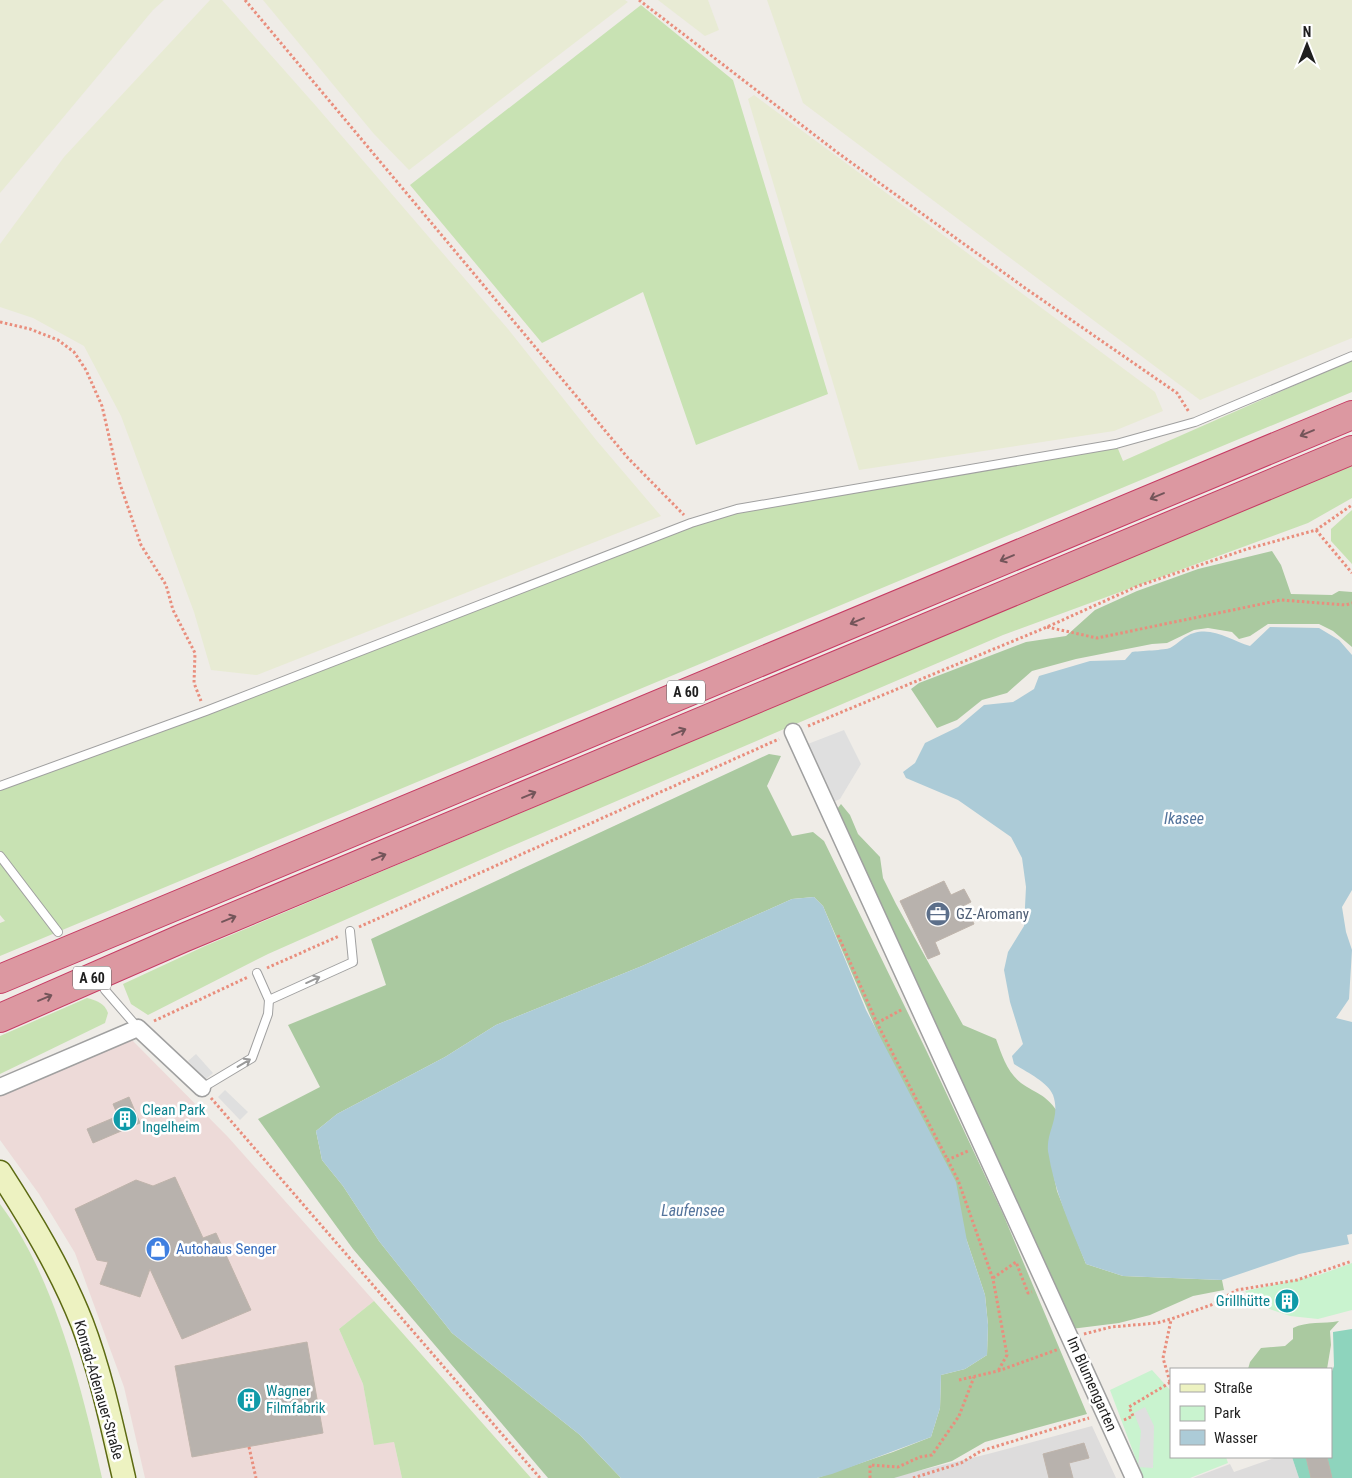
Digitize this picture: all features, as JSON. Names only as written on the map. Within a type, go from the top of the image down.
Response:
[{"type":"highway","name":"A 60","points":[[0,979],[1352,414]]},
{"type":"highway","name":"A 60","points":[[0,1018],[184,938],[1352,450]]},
{"type":"main road","name":"Konrad-Adenauer-Straße","points":[[0,1172],[53,1261],[82,1323],[102,1386],[124,1478]]},
{"type":"street","name":"Im Blumengarten","points":[[793,732],[1134,1478]]},
{"type":"street","points":[[0,1087],[138,1028],[202,1088]]},
{"type":"lane","points":[[0,786],[206,711],[691,523],[736,509],[1116,444],[1195,422],[1352,356]]},
{"type":"lane","points":[[0,856],[58,932]]},
{"type":"lane","points":[[269,1000],[353,962],[350,931]]},
{"type":"lane","points":[[202,1088],[252,1058],[268,1014],[269,1000],[257,973]]},
{"type":"lane","points":[[106,990],[138,1028]]},
{"type":"path","points":[[245,0],[622,451],[691,523]]},
{"type":"path","points":[[639,0],[838,153],[1026,288],[1177,393],[1195,422]]},
{"type":"path","points":[[0,322],[30,329],[58,340],[74,352],[86,370],[102,406],[120,484],[141,545],[166,585],[173,610],[195,653],[194,683],[206,711]]},
{"type":"path","points":[[138,1028],[793,732],[1047,627],[1138,586],[1247,549],[1316,530],[1352,505]]},
{"type":"path","points":[[1316,530],[1352,572]]},
{"type":"path","points":[[1047,627],[1097,638],[1281,600],[1346,605],[1352,603]]},
{"type":"path","points":[[838,935],[877,1023],[958,1180],[993,1279],[1007,1354],[998,1371]]},
{"type":"path","points":[[877,1023],[902,1010]]},
{"type":"path","points":[[202,1088],[540,1478]]},
{"type":"path","points":[[947,1160],[970,1150]]},
{"type":"path","points":[[960,1380],[998,1371],[1111,1327],[1172,1320],[1211,1305],[1237,1290],[1297,1280],[1352,1261]]},
{"type":"path","points":[[993,1279],[1016,1262]]},
{"type":"path","points":[[1133,1416],[1129,1407],[1170,1382],[1163,1358],[1172,1320]]},
{"type":"path","points":[[870,1478],[870,1465],[898,1467],[920,1457],[932,1455],[960,1416],[974,1377]]},
{"type":"path","points":[[913,1478],[960,1463],[981,1451],[1104,1414]]},
{"type":"path","points":[[249,1447],[256,1478]]},
{"type":"shaded area","points":[[844,730],[861,764],[840,799],[827,805],[800,747]]},
{"type":"shaded area","points":[[132,1040],[228,1137],[374,1301],[339,1329],[363,1384],[374,1444],[394,1442],[402,1478],[145,1478],[124,1387],[75,1253],[39,1194],[0,1140],[0,1095]]},
{"type":"shaded area","points":[[196,1054],[213,1073],[205,1080],[188,1061]]},
{"type":"shaded area","points":[[225,1090],[248,1112],[240,1120],[218,1097]]},
{"type":"shaded area","points":[[1145,1407],[1154,1426],[1153,1468],[1138,1467],[1141,1431],[1134,1413]]},
{"type":"shaded area","points":[[1092,1426],[1116,1478],[889,1478],[988,1454]]},
{"type":"shaded area","points":[[1274,1458],[1292,1458],[1299,1478],[1193,1478],[1230,1464],[1234,1472]]},
{"type":"green space","points":[[0,0],[164,0],[153,10],[0,193]]},
{"type":"green space","points":[[210,0],[222,0],[316,106],[508,329],[597,441],[661,516],[257,675],[211,670],[194,612],[121,416],[84,346],[33,318],[0,307],[0,244],[64,157]]},
{"type":"green space","points":[[263,0],[625,0],[628,2],[409,170],[374,134]]},
{"type":"green space","points":[[658,0],[708,0],[719,30],[705,36]]},
{"type":"green space","points":[[767,0],[1352,0],[1352,338],[1200,400],[803,103]]},
{"type":"green space","points":[[641,5],[733,80],[828,394],[696,445],[643,292],[542,343],[410,185]]},
{"type":"green space","points":[[754,95],[1155,392],[1163,411],[1114,431],[859,470],[748,99]]},
{"type":"green space","points":[[1352,360],[1352,392],[0,956],[0,923],[5,921],[0,915],[0,786],[737,509],[1116,444],[1123,461]]},
{"type":"green space","points":[[1352,462],[1352,498],[1308,523],[1003,635],[505,849],[268,954],[148,1015],[131,1004],[123,984],[205,946]]},
{"type":"green space","points":[[1352,510],[1352,564],[1331,541],[1331,529]]},
{"type":"green space","points":[[1272,551],[1281,565],[1291,594],[1332,595],[1339,591],[1352,592],[1352,647],[1333,631],[1319,624],[1268,624],[1250,636],[1239,639],[1232,632],[1208,628],[1194,630],[1167,643],[1152,644],[1076,659],[1032,671],[1007,693],[982,700],[957,720],[937,728],[911,689],[919,683],[1026,642],[1066,636],[1095,610],[1137,591],[1198,569]]},
{"type":"green space","points":[[769,754],[781,756],[767,786],[792,836],[813,832],[824,841],[927,1052],[1003,1214],[1087,1414],[985,1442],[952,1461],[894,1478],[817,1478],[931,1437],[940,1408],[941,1375],[965,1369],[987,1355],[988,1325],[985,1295],[967,1241],[823,906],[814,897],[792,899],[642,966],[496,1025],[445,1057],[337,1114],[316,1131],[322,1160],[343,1186],[379,1241],[452,1333],[580,1435],[621,1478],[548,1478],[353,1249],[258,1119],[320,1087],[288,1025],[386,985],[371,939]]},
{"type":"green space","points":[[841,804],[850,815],[858,834],[880,857],[883,878],[963,1025],[996,1039],[1006,1063],[1016,1079],[1045,1098],[1057,1111],[1048,1148],[1057,1191],[1086,1264],[1123,1276],[1222,1280],[1224,1290],[1193,1296],[1150,1315],[1119,1323],[1071,1329],[834,813]]},
{"type":"green space","points":[[87,998],[97,1001],[105,1007],[108,1013],[105,1023],[0,1074],[0,1036]]},
{"type":"green space","points":[[0,1204],[19,1233],[36,1265],[51,1300],[75,1372],[102,1478],[0,1478]]},
{"type":"green space","points":[[1352,1263],[1352,1310],[1318,1319],[1290,1316],[1258,1305],[1245,1291],[1319,1275]]},
{"type":"green space","points":[[374,1301],[531,1478],[402,1478],[394,1442],[374,1445],[363,1384],[339,1329]]},
{"type":"green space","points":[[1339,1321],[1330,1331],[1331,1345],[1327,1368],[1248,1368],[1250,1362],[1261,1348],[1285,1346],[1293,1339],[1293,1328],[1309,1324]]},
{"type":"green space","points":[[1352,1329],[1352,1478],[1299,1478],[1292,1458],[1332,1458],[1333,1332]]},
{"type":"green space","points":[[1152,1370],[1170,1390],[1170,1458],[1226,1458],[1228,1463],[1190,1478],[1143,1478],[1110,1390]]},
{"type":"water","name":"Ikasee","points":[[1270,627],[1319,628],[1339,640],[1352,655],[1352,890],[1342,907],[1346,932],[1352,950],[1349,999],[1336,1018],[1352,1022],[1352,1234],[1347,1235],[1349,1244],[1299,1254],[1222,1280],[1123,1276],[1086,1264],[1054,1180],[1048,1151],[1055,1111],[1053,1095],[1042,1082],[1014,1064],[1012,1056],[1023,1044],[1010,1002],[1004,970],[1008,952],[1024,926],[1026,887],[1022,858],[1011,837],[958,800],[906,778],[903,772],[915,763],[925,743],[958,727],[984,705],[1013,702],[1034,689],[1039,676],[1090,661],[1125,660],[1132,652],[1168,649],[1188,636],[1201,632],[1223,635],[1250,646]]},
{"type":"water","name":"Laufensee","points":[[814,897],[823,906],[866,1010],[956,1182],[967,1241],[985,1295],[988,1325],[987,1355],[965,1369],[941,1375],[940,1408],[931,1437],[832,1474],[817,1478],[621,1478],[580,1435],[452,1333],[379,1241],[343,1186],[322,1160],[316,1131],[337,1114],[445,1057],[496,1025],[642,966],[792,899]]},
{"type":"building","name":"GZ-Aromany","points":[[944,881],[951,895],[964,889],[971,902],[965,905],[974,924],[935,942],[940,954],[928,959],[900,901]]},
{"type":"building","name":"Clean Park Ingelheim","points":[[129,1097],[140,1123],[93,1143],[87,1129],[118,1116],[113,1104]]},
{"type":"building","name":"Autohaus Senger","points":[[175,1177],[203,1238],[216,1233],[251,1310],[182,1339],[150,1269],[140,1297],[100,1284],[108,1262],[97,1260],[75,1209],[136,1180],[153,1186]]},
{"type":"building","name":"Grillhütte","points":[[1289,1291],[1296,1298],[1294,1307],[1285,1310],[1278,1304],[1279,1294]]},
{"type":"building","name":"Wagner Filmfabrik","points":[[307,1342],[323,1433],[192,1457],[175,1366]]},
{"type":"building","points":[[1084,1443],[1089,1458],[1069,1463],[1073,1478],[1049,1478],[1043,1454]]},
{"type":"building","points":[[1306,1458],[1327,1458],[1332,1478],[1311,1478]]},
{"type":"place","name":"GZ-Aromany","points":[[938,914]]},
{"type":"place","name":"Clean Park Ingelheim","points":[[125,1119]]},
{"type":"place","name":"Autohaus Senger","points":[[158,1249]]},
{"type":"place","name":"Grillhütte","points":[[1287,1301]]},
{"type":"place","name":"Wagner Filmfabrik","points":[[249,1400]]}]
